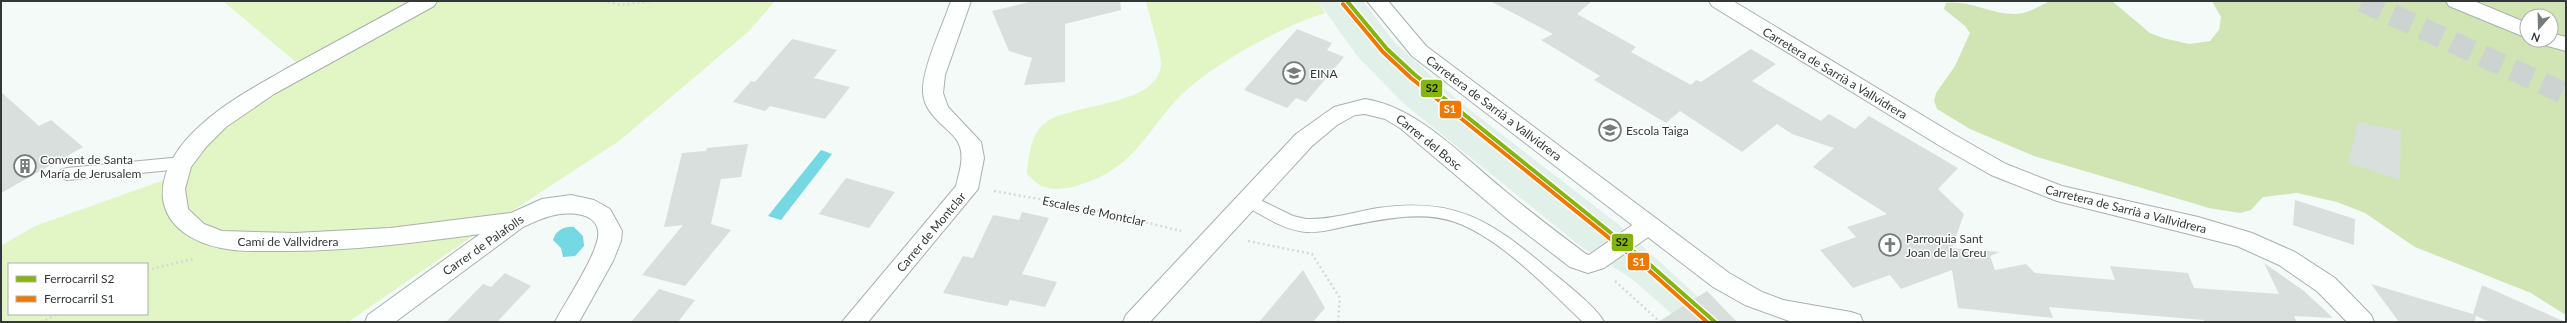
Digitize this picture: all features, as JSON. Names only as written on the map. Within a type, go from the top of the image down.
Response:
[{"type":"street","name":"Camí de Vallvidrera","points":[[427,1],[256,95],[214,125],[198,140],[182,163],[173,188],[174,202],[180,216],[192,228],[210,236],[232,241],[287,243],[346,241],[515,221]]},
{"type":"street","name":"Carrer de Montclar","points":[[854,322],[967,189],[973,158],[970,142],[939,110],[933,93],[935,75],[961,1]]},
{"type":"street","name":"Carretera de Sarrià a Vallvidrera","points":[[1377,1],[1388,16],[1425,55],[1643,229],[1762,304],[1787,313],[1851,322]]},
{"type":"street","name":"Carretera de Sarrià a Vallvidrera","points":[[1720,1],[1958,148],[2009,175],[2058,194],[2177,220],[2229,234],[2258,245],[2293,262],[2318,278],[2345,299],[2362,322]]},
{"type":"street","points":[[2456,1],[2519,27]]},
{"type":"street","name":"Carrer del Bosc","points":[[1136,322],[1304,140],[1326,120],[1357,107],[1379,107],[1389,110],[1408,123],[1568,256],[1588,264],[1596,262],[1643,229]]},
{"type":"street","name":"Carrer de Palafolls","points":[[377,322],[515,221],[542,208],[571,204],[594,209],[607,223],[609,241],[601,260],[567,322]]},
{"type":"lane","points":[[67,174],[182,163]]},
{"type":"lane","points":[[1248,200],[1280,218],[1301,225],[1321,225],[1404,211],[1440,212],[1460,217],[1502,242],[1595,322]]},
{"type":"path","points":[[604,1],[620,5],[653,1]]},
{"type":"path","name":"Escales de Montclar","points":[[990,190],[1079,206],[1182,232]]},
{"type":"path","points":[[1246,240],[1312,254],[1340,298],[1338,322]]},
{"type":"path","points":[[1620,286],[1659,321]]},
{"type":"path","points":[[41,322],[55,315]]},
{"type":"shaded area","points":[[1318,1],[1363,1],[1395,43],[1460,102],[1618,224],[1726,322],[1681,322],[1632,279],[1579,245],[1403,103],[1358,57]]},
{"type":"green space","points":[[223,1],[775,1],[749,31],[619,141],[458,246],[348,322],[1,322],[1,246],[35,226],[184,173],[202,148],[244,114],[309,73]]},
{"type":"green space","points":[[1146,1],[1318,1],[1325,13],[1309,18],[1273,34],[1237,54],[1204,76],[1177,99],[1132,154],[1118,166],[1102,176],[1068,188],[1053,189],[1042,186],[1027,174],[1031,147],[1040,127],[1058,116],[1131,96],[1146,88],[1157,78],[1161,64],[1157,42]]},
{"type":"green space","points":[[2050,1],[2112,1],[2150,33],[2163,38],[2189,44],[2210,41],[2219,30],[2221,17],[2212,1],[2566,1],[2566,315],[2531,293],[2415,247],[2365,213],[2337,202],[2297,193],[2263,197],[2251,210],[2240,213],[2209,208],[2034,156],[1970,129],[1937,109],[1934,101],[1936,93],[1955,66],[1970,33],[1965,26],[1944,9],[1946,3],[1972,5],[2007,14],[2020,14]]},
{"type":"water","points":[[821,150],[832,154],[781,220],[768,216]]},
{"type":"water","points":[[574,227],[583,236],[584,246],[575,256],[563,257],[561,248],[553,240],[554,237],[561,229]]},
{"type":"building","points":[[1033,1],[1120,1],[1121,10],[1065,24],[1065,82],[1024,85],[1032,58],[1009,51],[992,11]]},
{"type":"building","points":[[1490,1],[1592,1],[1577,14],[1636,47],[1631,52],[1691,85],[1696,80],[1701,82],[1751,49],[1776,64],[1752,81],[1821,121],[1829,114],[1855,129],[1869,116],[1958,168],[1938,189],[1964,214],[1952,248],[2000,252],[1990,256],[1995,270],[2026,264],[2035,273],[2115,280],[2110,266],[2188,273],[2194,288],[2279,294],[2264,263],[2304,291],[2333,318],[2294,316],[2297,322],[2204,322],[2204,320],[2049,307],[2053,318],[1958,308],[1952,270],[1901,289],[1890,275],[1853,288],[1820,250],[1856,237],[1847,227],[1887,214],[1813,167],[1834,148],[1792,134],[1777,124],[1742,152],[1680,111],[1666,123],[1594,80],[1600,76],[1541,40],[1553,34]]},
{"type":"building","name":"EINA","points":[[1297,29],[1332,43],[1327,50],[1344,57],[1306,102],[1296,98],[1287,108],[1244,90]]},
{"type":"building","points":[[792,39],[837,50],[814,78],[850,87],[825,119],[770,106],[765,111],[733,102],[751,81],[755,82]]},
{"type":"building","name":"Convent de Santa María de Jerusalem","points":[[1,92],[39,126],[51,120],[83,147],[1,193]]},
{"type":"building","points":[[2358,122],[2401,131],[2400,180],[2348,163]]},
{"type":"building","points":[[748,144],[741,177],[721,179],[711,224],[731,230],[685,286],[642,275],[683,225],[664,227],[682,153],[706,151],[707,148]]},
{"type":"building","points":[[846,178],[895,192],[869,228],[819,214]]},
{"type":"building","points":[[2295,200],[2355,219],[2354,245],[2293,225]]},
{"type":"building","points":[[1022,212],[1049,218],[1022,274],[1057,282],[1045,307],[1010,300],[1007,306],[943,293],[963,256],[973,258],[993,215],[1019,220]]},
{"type":"building","points":[[1303,270],[1325,308],[1313,322],[1259,322]]},
{"type":"building","points":[[505,273],[531,286],[497,322],[446,322],[483,284],[491,287]]},
{"type":"building","points":[[2371,284],[2473,314],[2482,285],[2565,322],[2490,322],[2476,316],[2475,322],[2399,322]]},
{"type":"building","points":[[659,289],[695,300],[678,322],[631,322]]},
{"type":"building","points":[[1707,291],[1737,322],[1658,322]]},
{"type":"tunnel","points":[[2362,1],[2566,94]]},
{"type":"rail line","name":"S2","points":[[1347,1],[1387,49],[1414,74],[1647,262],[1715,322]]},
{"type":"rail line","name":"S1","points":[[1343,4],[1383,52],[1411,78],[1644,266],[1707,322]]},
{"type":"place","name":"EINA","points":[[1294,73]]},
{"type":"place","name":"Escola Taiga","points":[[1610,130]]},
{"type":"place","name":"Convent de Santa María de Jerusalem","points":[[25,166]]},
{"type":"place","name":"Parroquia Sant Joan de la Creu","points":[[1890,245]]}]
